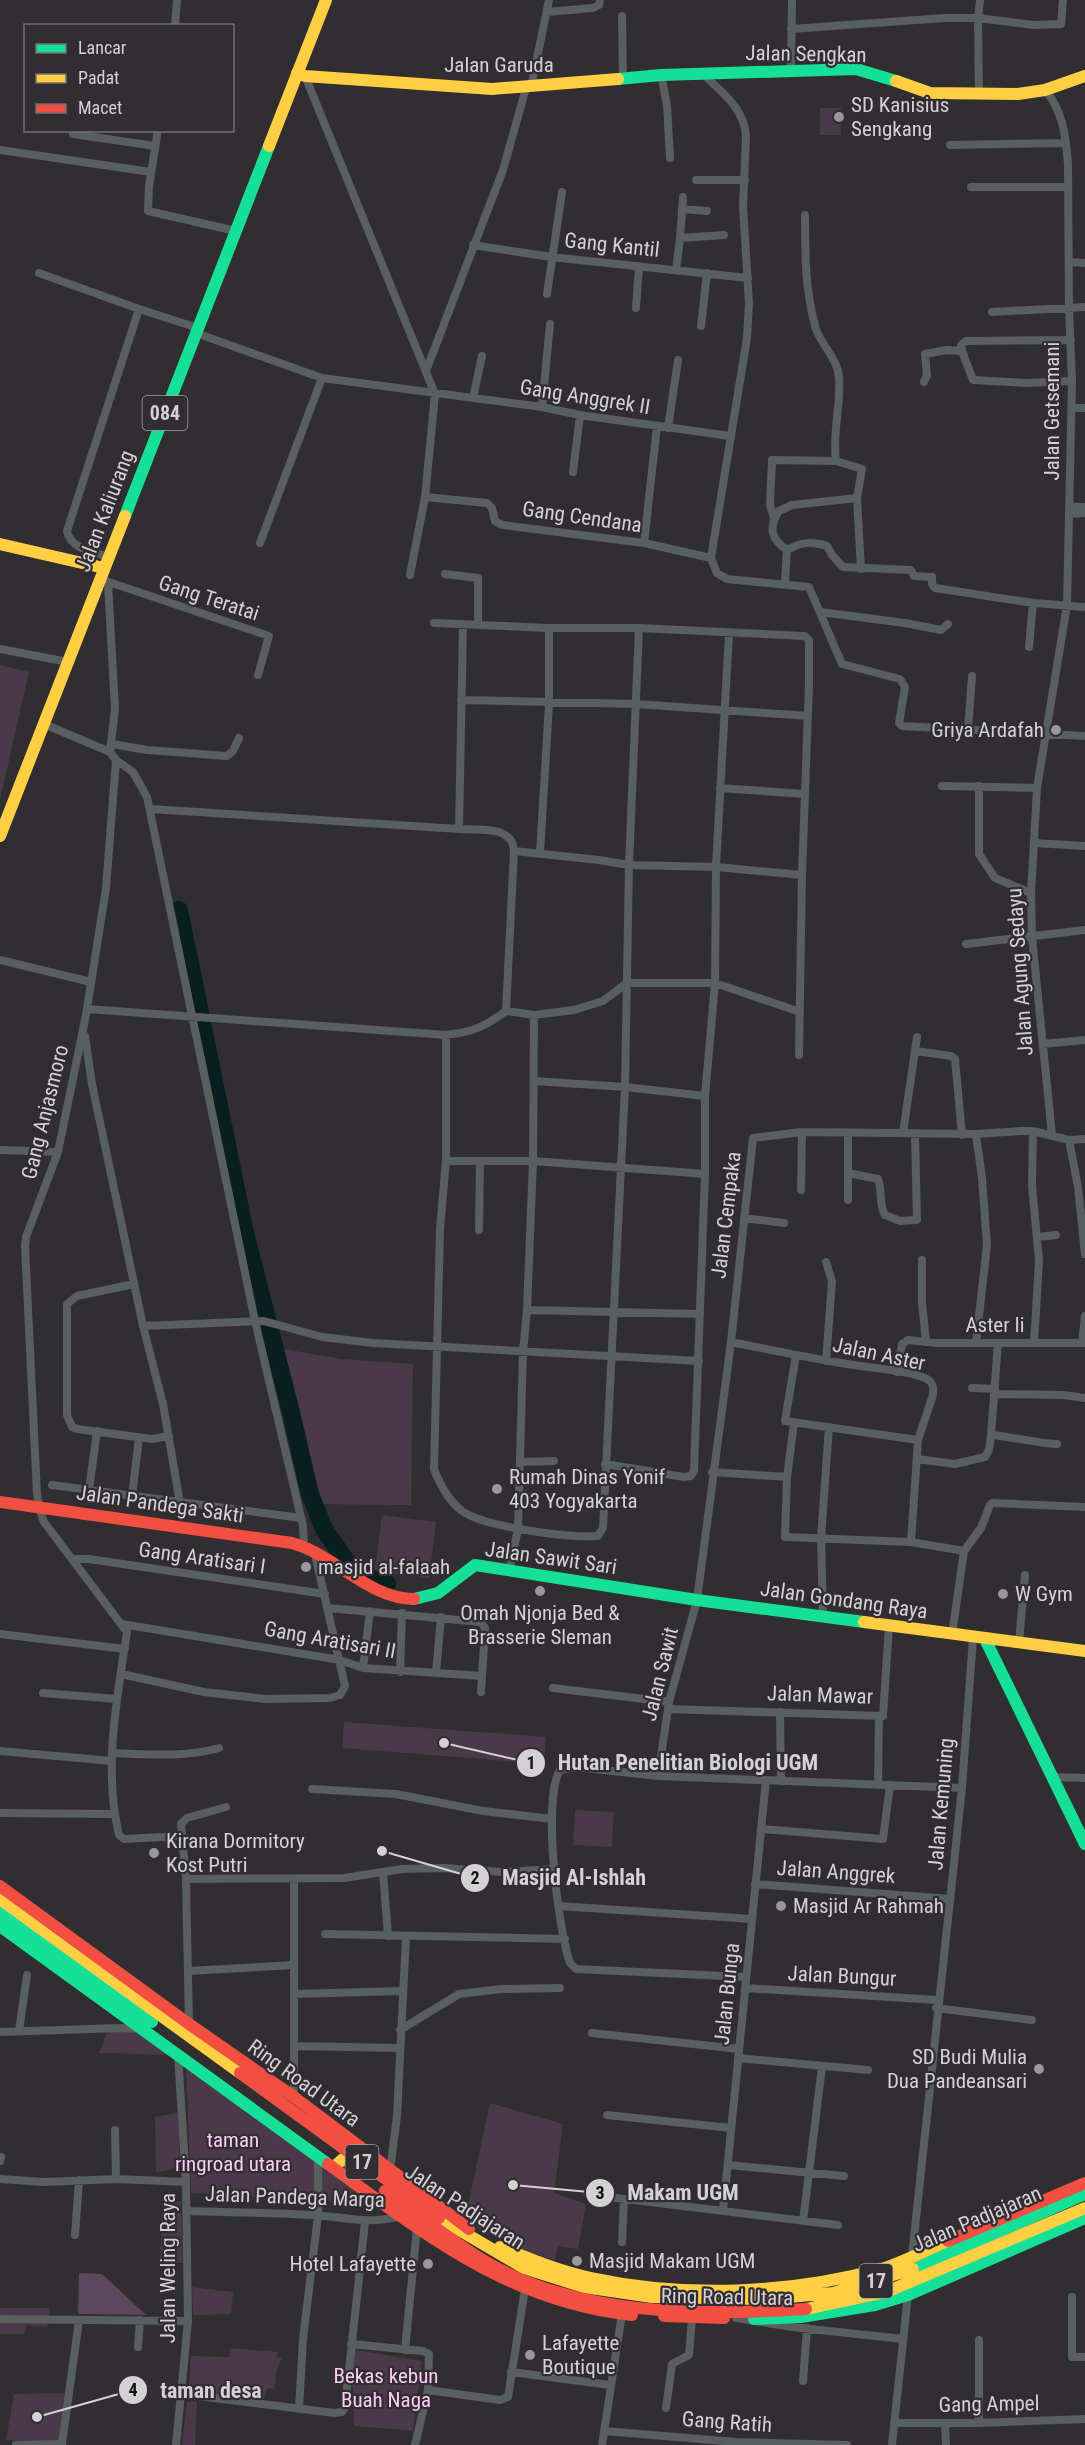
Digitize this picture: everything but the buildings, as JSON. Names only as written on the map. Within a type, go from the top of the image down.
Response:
[{"type":"main road","name":"Jalan Kaliurang","points":[[1,829],[105,572],[236,231],[301,74],[326,0]]},
{"type":"main road","name":"Jalan Sengkan","points":[[702,73],[856,69],[888,77],[930,93],[979,94],[1018,94],[1045,90],[1085,76]]},
{"type":"main road","name":"Jalan Garuda","points":[[301,74],[492,89],[702,73]]},
{"type":"main road","points":[[0,544],[105,572]]},
{"type":"main road","name":"Jalan Pandega Sakti","points":[[0,1502],[281,1540],[309,1548]]},
{"type":"main road","name":"Jalan Sawit Sari","points":[[309,1548],[374,1589],[408,1599],[436,1594],[475,1565],[697,1600]]},
{"type":"main road","name":"Jalan Gondang Raya","points":[[697,1600],[1085,1651]]},
{"type":"main road","points":[[979,1638],[1081,1830],[1085,1844]]},
{"type":"main road","name":"Ring Road Utara","points":[[0,1886],[103,1966],[294,2097],[390,2172],[463,2225],[525,2259],[568,2274],[625,2286],[716,2289],[801,2284],[852,2276],[912,2256],[1085,2183]]},
{"type":"main road","name":"Jalan Padjajaran","points":[[0,1899],[103,1966],[445,2222],[524,2268],[593,2289],[652,2297],[726,2299],[767,2299],[833,2293],[908,2271],[1085,2194]]},
{"type":"main road","name":"Jalan Padjajaran","points":[[0,1912],[339,2163],[486,2262],[545,2289],[627,2308],[758,2312],[816,2308],[858,2300],[912,2283],[1085,2208]]},
{"type":"main road","name":"Ring Road Utara","points":[[0,1926],[318,2156],[339,2163],[417,2228],[473,2265],[567,2305],[622,2314],[736,2319],[801,2317],[853,2311],[908,2295],[1085,2218]]},
{"type":"street","points":[[175,24],[177,0]]},
{"type":"street","points":[[426,371],[503,170],[528,87],[549,0]]},
{"type":"street","points":[[547,12],[593,8],[599,5],[600,0]]},
{"type":"street","points":[[791,71],[792,0]]},
{"type":"street","points":[[979,94],[978,18],[980,0]]},
{"type":"street","points":[[791,29],[944,18],[978,18],[1034,25],[1062,24],[1063,0]]},
{"type":"street","points":[[622,16],[623,79]]},
{"type":"street","points":[[702,73],[727,97],[739,112],[746,126],[743,206],[749,303],[747,338],[711,558],[717,573],[721,576],[809,587],[842,664],[900,679],[903,682],[905,687],[900,725],[1085,736]]},
{"type":"street","points":[[301,74],[435,394],[425,497],[410,575]]},
{"type":"street","points":[[661,75],[667,105],[670,158]]},
{"type":"street","name":"Jalan Getsemani","points":[[1045,90],[1057,108],[1066,143],[1072,381],[1067,605],[1047,735]]},
{"type":"street","points":[[158,132],[147,208],[150,213],[236,231]]},
{"type":"street","points":[[74,134],[155,146]]},
{"type":"street","points":[[950,145],[1066,143]]},
{"type":"street","points":[[0,150],[151,172]]},
{"type":"street","points":[[696,180],[745,180]]},
{"type":"street","points":[[971,187],[1068,187]]},
{"type":"street","points":[[547,294],[562,192]]},
{"type":"street","points":[[676,270],[683,197]]},
{"type":"street","points":[[682,209],[707,211]]},
{"type":"street","points":[[805,215],[805,264],[812,311],[817,331],[832,357],[839,377],[838,416],[834,440],[836,461]]},
{"type":"street","points":[[680,238],[724,235]]},
{"type":"street","name":"Gang Kantil","points":[[473,245],[748,278]]},
{"type":"street","points":[[1069,262],[1085,263]]},
{"type":"street","points":[[636,308],[639,266]]},
{"type":"street","name":"Gang Anggrek II","points":[[39,273],[322,378],[542,407],[580,415],[730,436]]},
{"type":"street","points":[[701,326],[707,273]]},
{"type":"street","points":[[992,312],[1085,308]]},
{"type":"street","points":[[121,1674],[204,1692],[266,1699],[330,1698],[340,1695],[345,1686],[325,1594],[300,1518],[151,809],[141,784],[133,772],[116,760],[111,748],[115,709],[105,572],[75,545],[68,537],[67,531],[139,309]]},
{"type":"street","points":[[542,407],[550,324]]},
{"type":"street","points":[[1071,340],[966,341],[961,345],[974,380],[1027,383],[1072,381]]},
{"type":"street","points":[[924,382],[927,375],[927,353],[962,351]]},
{"type":"street","points":[[473,398],[482,356]]},
{"type":"street","points":[[668,428],[678,360]]},
{"type":"street","points":[[260,543],[322,378]]},
{"type":"street","points":[[1072,408],[1085,408]]},
{"type":"street","points":[[573,472],[580,415]]},
{"type":"street","points":[[644,543],[657,426]]},
{"type":"street","points":[[774,518],[770,505],[772,460],[836,461],[862,469],[857,498],[861,568]]},
{"type":"street","name":"Gang Cendana","points":[[425,497],[487,503],[492,508],[495,521],[502,525],[644,543],[711,558]]},
{"type":"street","points":[[787,550],[778,544],[771,525],[779,511],[792,505],[857,498]]},
{"type":"street","points":[[1070,511],[1085,507]]},
{"type":"street","points":[[1070,511],[1085,513]]},
{"type":"street","points":[[787,550],[799,543],[819,543],[827,546],[843,567],[911,570],[914,576],[932,577],[932,584],[935,588],[1033,603],[1085,607]]},
{"type":"street","points":[[785,584],[787,550]]},
{"type":"street","name":"Gang Teratai","points":[[105,572],[268,636],[258,675]]},
{"type":"street","points":[[445,574],[478,578],[478,623]]},
{"type":"street","points":[[1029,647],[1033,603]]},
{"type":"street","points":[[820,612],[905,622],[941,630],[948,624]]},
{"type":"street","points":[[434,623],[799,635],[809,640],[799,1055]]},
{"type":"street","points":[[459,829],[463,624]]},
{"type":"street","points":[[540,853],[549,704],[549,628]]},
{"type":"street","points":[[446,1035],[446,1161],[440,1229],[434,1469],[450,1499],[464,1512],[478,1520],[518,1529],[598,1536],[603,1528],[626,1087],[628,865],[639,628]]},
{"type":"street","points":[[605,1464],[684,1476],[693,1474],[705,1174],[705,1096],[715,983],[716,867],[729,633]]},
{"type":"street","points":[[0,649],[68,662]]},
{"type":"street","points":[[968,730],[972,676]]},
{"type":"street","points":[[461,700],[549,704],[636,704],[808,716]]},
{"type":"street","points":[[44,724],[111,748],[227,756],[232,753],[239,738]]},
{"type":"street","name":"Jalan Agung Sedayu","points":[[1047,735],[1037,788],[1031,892],[1032,937],[1055,1137]]},
{"type":"street","name":"Gang Anjasmoro","points":[[39,1507],[25,1246],[26,1237],[58,1152],[87,1009],[106,888],[116,760]]},
{"type":"street","points":[[942,786],[1037,788]]},
{"type":"street","points":[[979,786],[979,854],[995,878],[1031,892]]},
{"type":"street","points":[[720,788],[805,794]]},
{"type":"street","points":[[151,809],[502,832],[513,842],[514,851],[506,1011]]},
{"type":"street","points":[[1034,843],[1085,846]]},
{"type":"street","points":[[514,851],[628,865],[716,867],[802,875]]},
{"type":"street","points":[[966,944],[1085,930]]},
{"type":"street","points":[[0,960],[91,982]]},
{"type":"street","points":[[87,1009],[446,1035],[467,1033],[482,1028],[506,1011],[534,1015],[574,1010],[603,1001],[627,983],[715,983],[800,1012]]},
{"type":"street","points":[[509,1571],[518,1529],[523,1352],[533,1161],[534,1015]]},
{"type":"street","points":[[84,1024],[92,1084],[143,1326],[157,1376],[180,1503]]},
{"type":"street","points":[[903,1133],[917,1037]]},
{"type":"street","points":[[1043,1044],[1085,1040]]},
{"type":"street","points":[[916,1052],[951,1056],[955,1059],[962,1134]]},
{"type":"street","points":[[534,1081],[626,1087],[705,1096]]},
{"type":"street","points":[[1033,1131],[1032,1185],[1039,1261],[1034,1343]]},
{"type":"street","name":"Jalan Cempaka","points":[[697,1600],[712,1472],[731,1342],[753,1138],[802,1132],[976,1134],[1033,1131],[1069,1140],[1085,1139]]},
{"type":"street","points":[[801,1190],[802,1132]]},
{"type":"street","points":[[848,1134],[848,1200]]},
{"type":"street","points":[[848,1173],[878,1179],[881,1187],[881,1207],[885,1215],[900,1221],[917,1220],[915,1134]]},
{"type":"street","points":[[976,1134],[987,1245],[976,1343]]},
{"type":"street","points":[[1069,1140],[1078,1187],[1085,1254]]},
{"type":"street","points":[[0,1150],[58,1152]]},
{"type":"street","points":[[446,1161],[533,1161],[705,1174]]},
{"type":"street","points":[[478,1230],[480,1161]]},
{"type":"street","points":[[744,1218],[784,1223]]},
{"type":"street","points":[[1037,1237],[1056,1235]]},
{"type":"street","points":[[922,1260],[922,1302],[926,1342]]},
{"type":"street","points":[[826,1262],[832,1281],[826,1361]]},
{"type":"street","points":[[134,1284],[77,1296],[68,1304],[67,1415],[72,1427],[139,1438],[169,1436]]},
{"type":"street","points":[[527,1310],[700,1314]]},
{"type":"street","points":[[1083,1343],[1085,1316]]},
{"type":"street","points":[[143,1326],[259,1321],[329,1338],[523,1352],[699,1361]]},
{"type":"street","name":"Aster Ii","points":[[897,1372],[902,1344],[905,1341],[1083,1343]]},
{"type":"street","name":"Jalan Aster","points":[[731,1342],[926,1378],[933,1385],[933,1395],[918,1440],[911,1542]]},
{"type":"street","points":[[916,1459],[955,1464],[985,1457],[989,1450],[991,1435],[998,1343]]},
{"type":"street","points":[[796,1355],[785,1421],[918,1440]]},
{"type":"street","points":[[972,1388],[995,1392],[1085,1398]]},
{"type":"street","points":[[794,1423],[783,1535],[788,1538],[911,1542],[964,1551]]},
{"type":"street","points":[[824,1617],[821,1538],[829,1427]]},
{"type":"street","points":[[89,1490],[97,1431]]},
{"type":"street","points":[[991,1435],[1057,1444]]},
{"type":"street","points":[[132,1496],[139,1438]]},
{"type":"street","points":[[520,1462],[554,1461]]},
{"type":"street","points":[[712,1472],[787,1477]]},
{"type":"street","points":[[52,1485],[300,1518]]},
{"type":"street","points":[[952,1635],[964,1551],[981,1528],[992,1503],[1085,1507]]},
{"type":"street","points":[[39,1507],[44,1522],[127,1632],[117,1699],[112,1757],[118,1835],[124,1839],[182,1836]]},
{"type":"street","name":"Gang Aratisari I","points":[[74,1559],[325,1594]]},
{"type":"street","points":[[1019,1643],[1025,1575]]},
{"type":"street","name":"Jalan Sawit","points":[[658,1776],[668,1705],[697,1600]]},
{"type":"street","points":[[328,1608],[474,1620],[485,1628],[481,1692]]},
{"type":"street","points":[[363,1668],[370,1611]]},
{"type":"street","points":[[400,1672],[402,1613]]},
{"type":"street","points":[[436,1673],[441,1617]]},
{"type":"street","name":"Gang Aratisari II","points":[[122,1624],[340,1659],[363,1668],[482,1676]]},
{"type":"street","name":"Jalan Mawar","points":[[553,1688],[668,1705],[883,1716],[889,1626]]},
{"type":"street","points":[[0,1634],[125,1649]]},
{"type":"street","name":"Jalan Kemuning","points":[[912,2256],[937,2004],[979,1638]]},
{"type":"street","points":[[44,1693],[117,1699]]},
{"type":"street","points":[[780,1712],[781,1781]]},
{"type":"street","points":[[878,1785],[879,1716]]},
{"type":"street","points":[[0,1751],[112,1757],[176,1754],[219,1748]]},
{"type":"street","points":[[746,1977],[576,1969],[570,1963],[554,1869],[552,1819],[557,1775],[562,1768],[575,1767],[658,1776],[962,1788]]},
{"type":"street","points":[[1052,1777],[1085,1778]]},
{"type":"street","name":"Jalan Bunga","points":[[723,2211],[766,1780]]},
{"type":"street","points":[[761,1829],[883,1839],[890,1785]]},
{"type":"street","points":[[312,1789],[396,1794],[483,1811],[552,1819]]},
{"type":"street","points":[[189,2024],[183,1821],[226,1807]]},
{"type":"street","points":[[0,1813],[115,1814]]},
{"type":"street","points":[[186,1879],[344,1878],[402,1869],[443,1868],[502,1872],[554,1869]]},
{"type":"street","points":[[383,1872],[388,1936]]},
{"type":"street","points":[[294,1879],[294,2097]]},
{"type":"street","name":"Jalan Anggrek","points":[[756,1884],[950,1899]]},
{"type":"street","points":[[559,1906],[752,1919]]},
{"type":"street","points":[[325,1934],[565,1939]]},
{"type":"street","points":[[390,2172],[397,2115],[406,1937]]},
{"type":"street","points":[[189,1971],[294,1965]]},
{"type":"street","points":[[19,2031],[27,1975]]},
{"type":"street","points":[[400,2030],[459,1994],[501,1989],[560,1988]]},
{"type":"street","name":"Jalan Bungur","points":[[745,1988],[937,2004]]},
{"type":"street","points":[[294,1994],[402,1991]]},
{"type":"street","points":[[937,2004],[1032,2020]]},
{"type":"street","points":[[0,2032],[120,2028],[144,2030]]},
{"type":"street","points":[[592,2033],[822,2067],[868,2070]]},
{"type":"street","points":[[294,2046],[399,2048]]},
{"type":"street","name":"Jalan Weling Raya","points":[[177,2445],[188,2321],[186,2182],[178,2054]]},
{"type":"street","points":[[803,2221],[822,2067]]},
{"type":"street","points":[[607,2115],[732,2128]]},
{"type":"street","points":[[115,2130],[116,2179]]},
{"type":"street","points":[[299,2409],[303,2339],[318,2216],[318,2156]]},
{"type":"street","points":[[0,2161],[1,2157]]},
{"type":"street","points":[[728,2165],[844,2176]]},
{"type":"street","points":[[0,2179],[45,2182],[116,2179],[186,2182]]},
{"type":"street","points":[[75,2235],[79,2181]]},
{"type":"street","points":[[601,2196],[838,2225]]},
{"type":"street","points":[[622,2242],[624,2199]]},
{"type":"street","name":"Jalan Pandega Marga","points":[[187,2211],[318,2216],[365,2222],[384,2221],[401,2216]]},
{"type":"street","points":[[182,2394],[334,2413],[344,2410],[365,2222]]},
{"type":"street","points":[[405,2350],[417,2228]]},
{"type":"street","points":[[428,2390],[503,2400],[508,2397],[525,2289]]},
{"type":"street","points":[[891,2445],[908,2295]]},
{"type":"street","points":[[1072,2296],[1072,2357],[1085,2357]]},
{"type":"street","points":[[602,2445],[622,2314]]},
{"type":"street","points":[[666,2408],[672,2364],[687,2357],[691,2349],[692,2318]]},
{"type":"street","points":[[0,2319],[188,2321]]},
{"type":"street","points":[[736,2319],[903,2338]]},
{"type":"street","points":[[16,2445],[62,2444],[78,2320]]},
{"type":"street","points":[[138,2347],[140,2320]]},
{"type":"street","points":[[803,2381],[807,2328]]},
{"type":"street","points":[[979,2340],[979,2423]]},
{"type":"street","points":[[351,2344],[423,2351],[429,2354],[428,2390],[415,2445]]},
{"type":"street","points":[[511,2372],[610,2385]]},
{"type":"street","name":"Gang Ampel","points":[[894,2423],[1085,2419]]},
{"type":"street","points":[[945,2423],[946,2445]]},
{"type":"street","name":"Gang Ratih","points":[[604,2430],[686,2442],[847,2445]]},
{"type":"green space","points":[[820,108],[841,108],[841,135],[820,135]]},
{"type":"green space","points":[[0,665],[29,672],[0,800]]},
{"type":"green space","points":[[284,1349],[341,1359],[413,1364],[411,1505],[310,1504]]},
{"type":"green space","points":[[382,1515],[436,1522],[429,1578],[375,1570]]},
{"type":"green space","points":[[344,1722],[546,1737],[544,1764],[342,1748]]},
{"type":"green space","points":[[575,1810],[614,1812],[612,1847],[573,1845]]},
{"type":"green space","points":[[138,2030],[174,2055],[99,2053],[107,2032]]},
{"type":"green space","name":"taman ringroad utara","points":[[186,2066],[376,2204],[191,2193]]},
{"type":"green space","points":[[490,2103],[563,2124],[554,2193],[586,2204],[578,2249],[558,2246],[555,2260],[513,2247],[478,2229],[467,2210]]},
{"type":"green space","points":[[178,2113],[180,2168],[156,2172],[155,2117]]},
{"type":"green space","points":[[181,2201],[183,2263],[160,2263],[162,2207]]},
{"type":"green space","points":[[192,2287],[233,2292],[231,2314],[193,2315]]},
{"type":"green space","points":[[0,2308],[50,2308],[47,2327],[26,2325],[24,2334],[0,2334]]},
{"type":"green space","points":[[230,2348],[278,2352],[277,2358],[282,2358],[276,2372],[275,2389],[268,2388],[261,2404],[188,2398],[191,2356],[229,2357]]},
{"type":"green space","name":"Bekas kebun Buah Naga","points":[[352,2349],[422,2361],[413,2431],[354,2426]]},
{"type":"green space","points":[[66,2393],[61,2442],[6,2440],[14,2394]]},
{"type":"green space","points":[[187,2402],[197,2402],[195,2445],[182,2445]]},
{"type":"shaded area","points":[[79,2273],[102,2274],[146,2315],[78,2314]]},
{"type":"waterway","points":[[179,910],[245,1233],[310,1494],[324,1529],[353,1571],[387,1584]]},
{"type":"traffic: fast","points":[[618,79],[661,75],[856,69],[896,81]]},
{"type":"traffic: fast","points":[[125,516],[269,146]]},
{"type":"traffic: fast","points":[[414,1599],[438,1593],[475,1565],[697,1600],[864,1622]]},
{"type":"traffic: fast","points":[[985,1639],[1085,1844]]},
{"type":"traffic: fast","points":[[0,1912],[152,2022]]},
{"type":"traffic: fast","points":[[0,1926],[328,2164]]},
{"type":"traffic: fast","points":[[913,2269],[1085,2194]]},
{"type":"traffic: fast","points":[[754,2319],[801,2317],[875,2305],[908,2295],[1085,2218]]},
{"type":"traffic: slow","points":[[269,146],[326,0]]},
{"type":"traffic: slow","points":[[297,73],[305,76],[492,89],[618,79]]},
{"type":"traffic: slow","points":[[896,81],[930,93],[1018,94],[1045,90],[1085,76]]},
{"type":"traffic: slow","points":[[0,836],[125,516]]},
{"type":"traffic: slow","points":[[0,544],[104,568]]},
{"type":"traffic: slow","points":[[864,1622],[1085,1651]]},
{"type":"traffic: slow","points":[[0,1899],[240,2073]]},
{"type":"traffic: slow","points":[[334,2167],[343,2159]]},
{"type":"traffic: slow","points":[[806,2309],[886,2292],[1085,2208]]},
{"type":"traffic: slow","points":[[439,2218],[524,2268],[584,2287],[652,2297],[767,2299],[833,2293],[913,2269]]},
{"type":"traffic: slow","points":[[500,2247],[556,2268],[591,2278],[663,2289],[700,2291],[773,2288],[846,2277],[890,2266],[948,2241]]},
{"type":"traffic: jam","points":[[0,1502],[292,1543],[323,1557],[382,1592],[414,1599]]},
{"type":"traffic: jam","points":[[0,1886],[189,2024],[294,2097],[469,2229]]},
{"type":"traffic: jam","points":[[240,2073],[439,2218]]},
{"type":"traffic: jam","points":[[328,2164],[434,2239],[507,2280],[546,2296],[588,2308],[632,2315]]},
{"type":"traffic: jam","points":[[948,2241],[1085,2183]]},
{"type":"traffic: jam","points":[[385,2191],[486,2262],[522,2280],[560,2293],[600,2302],[683,2311],[806,2309]]},
{"type":"traffic: jam","points":[[664,2316],[724,2318]]},
{"type":"place","name":"SD Kanisius Sengkang","points":[[839,117]]},
{"type":"place","name":"Griya Ardafah","points":[[1056,730]]},
{"type":"place","name":"Rumah Dinas Yonif 403 Yogyakarta","points":[[497,1489]]},
{"type":"place","name":"masjid al-falaah","points":[[306,1567]]},
{"type":"place","name":"Omah Njonja Bed & Brasserie Sleman","points":[[540,1591]]},
{"type":"place","name":"W Gym","points":[[1003,1594]]},
{"type":"place","name":"Hutan Penelitian Biologi UGM","points":[[444,1743]]},
{"type":"place","name":"Masjid Al-Ishlah","points":[[382,1851]]},
{"type":"place","name":"Kirana Dormitory Kost Putri","points":[[154,1853]]},
{"type":"place","name":"Masjid Ar Rahmah","points":[[781,1906]]},
{"type":"place","name":"SD Budi Mulia Dua Pandeansari","points":[[1039,2069]]},
{"type":"place","name":"Makam UGM","points":[[513,2185]]},
{"type":"place","name":"Masjid Makam UGM","points":[[577,2261]]},
{"type":"place","name":"Hotel Lafayette","points":[[428,2264]]},
{"type":"place","name":"Lafayette Boutique","points":[[530,2355]]},
{"type":"place","name":"taman desa","points":[[37,2417]]}]
